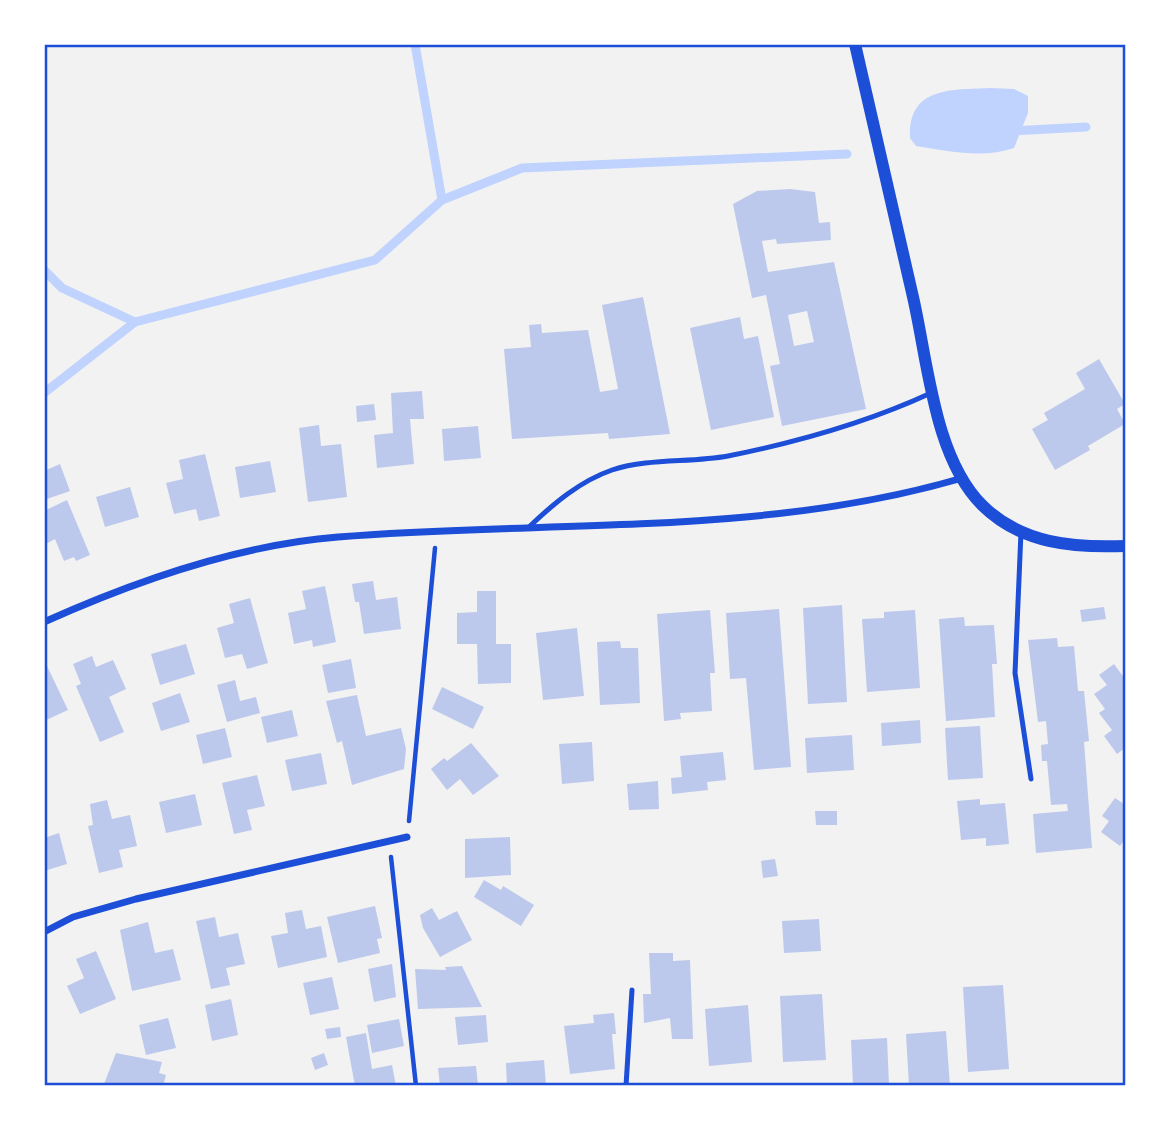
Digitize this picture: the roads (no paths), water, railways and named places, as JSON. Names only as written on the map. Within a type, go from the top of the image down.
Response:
[{"type":"street","points":[[855,44],[934,392],[960,479],[983,506],[1003,523],[1021,532],[1077,546],[1125,546]]},
{"type":"street","points":[[44,622],[159,576],[243,554],[336,537],[742,518],[898,495],[960,479]]},
{"type":"street","points":[[44,932],[73,917],[136,899],[407,837]]},
{"type":"lane","points":[[529,527],[587,481],[613,470],[725,456],[802,440],[886,414],[934,392]]},
{"type":"lane","points":[[1021,532],[1015,673],[1031,779]]},
{"type":"lane","points":[[625,1086],[632,990]]},
{"type":"water","points":[[1014,89],[1028,96],[1028,113],[1014,148],[990,153],[965,153],[916,146],[910,138],[911,121],[924,100],[947,91]]},
{"type":"waterway","points":[[415,44],[442,200]]},
{"type":"waterway","points":[[1013,131],[1086,127]]},
{"type":"waterway","points":[[44,270],[62,288],[135,322],[375,260],[442,200],[522,168],[847,154]]},
{"type":"waterway","points":[[44,393],[135,322]]}]
